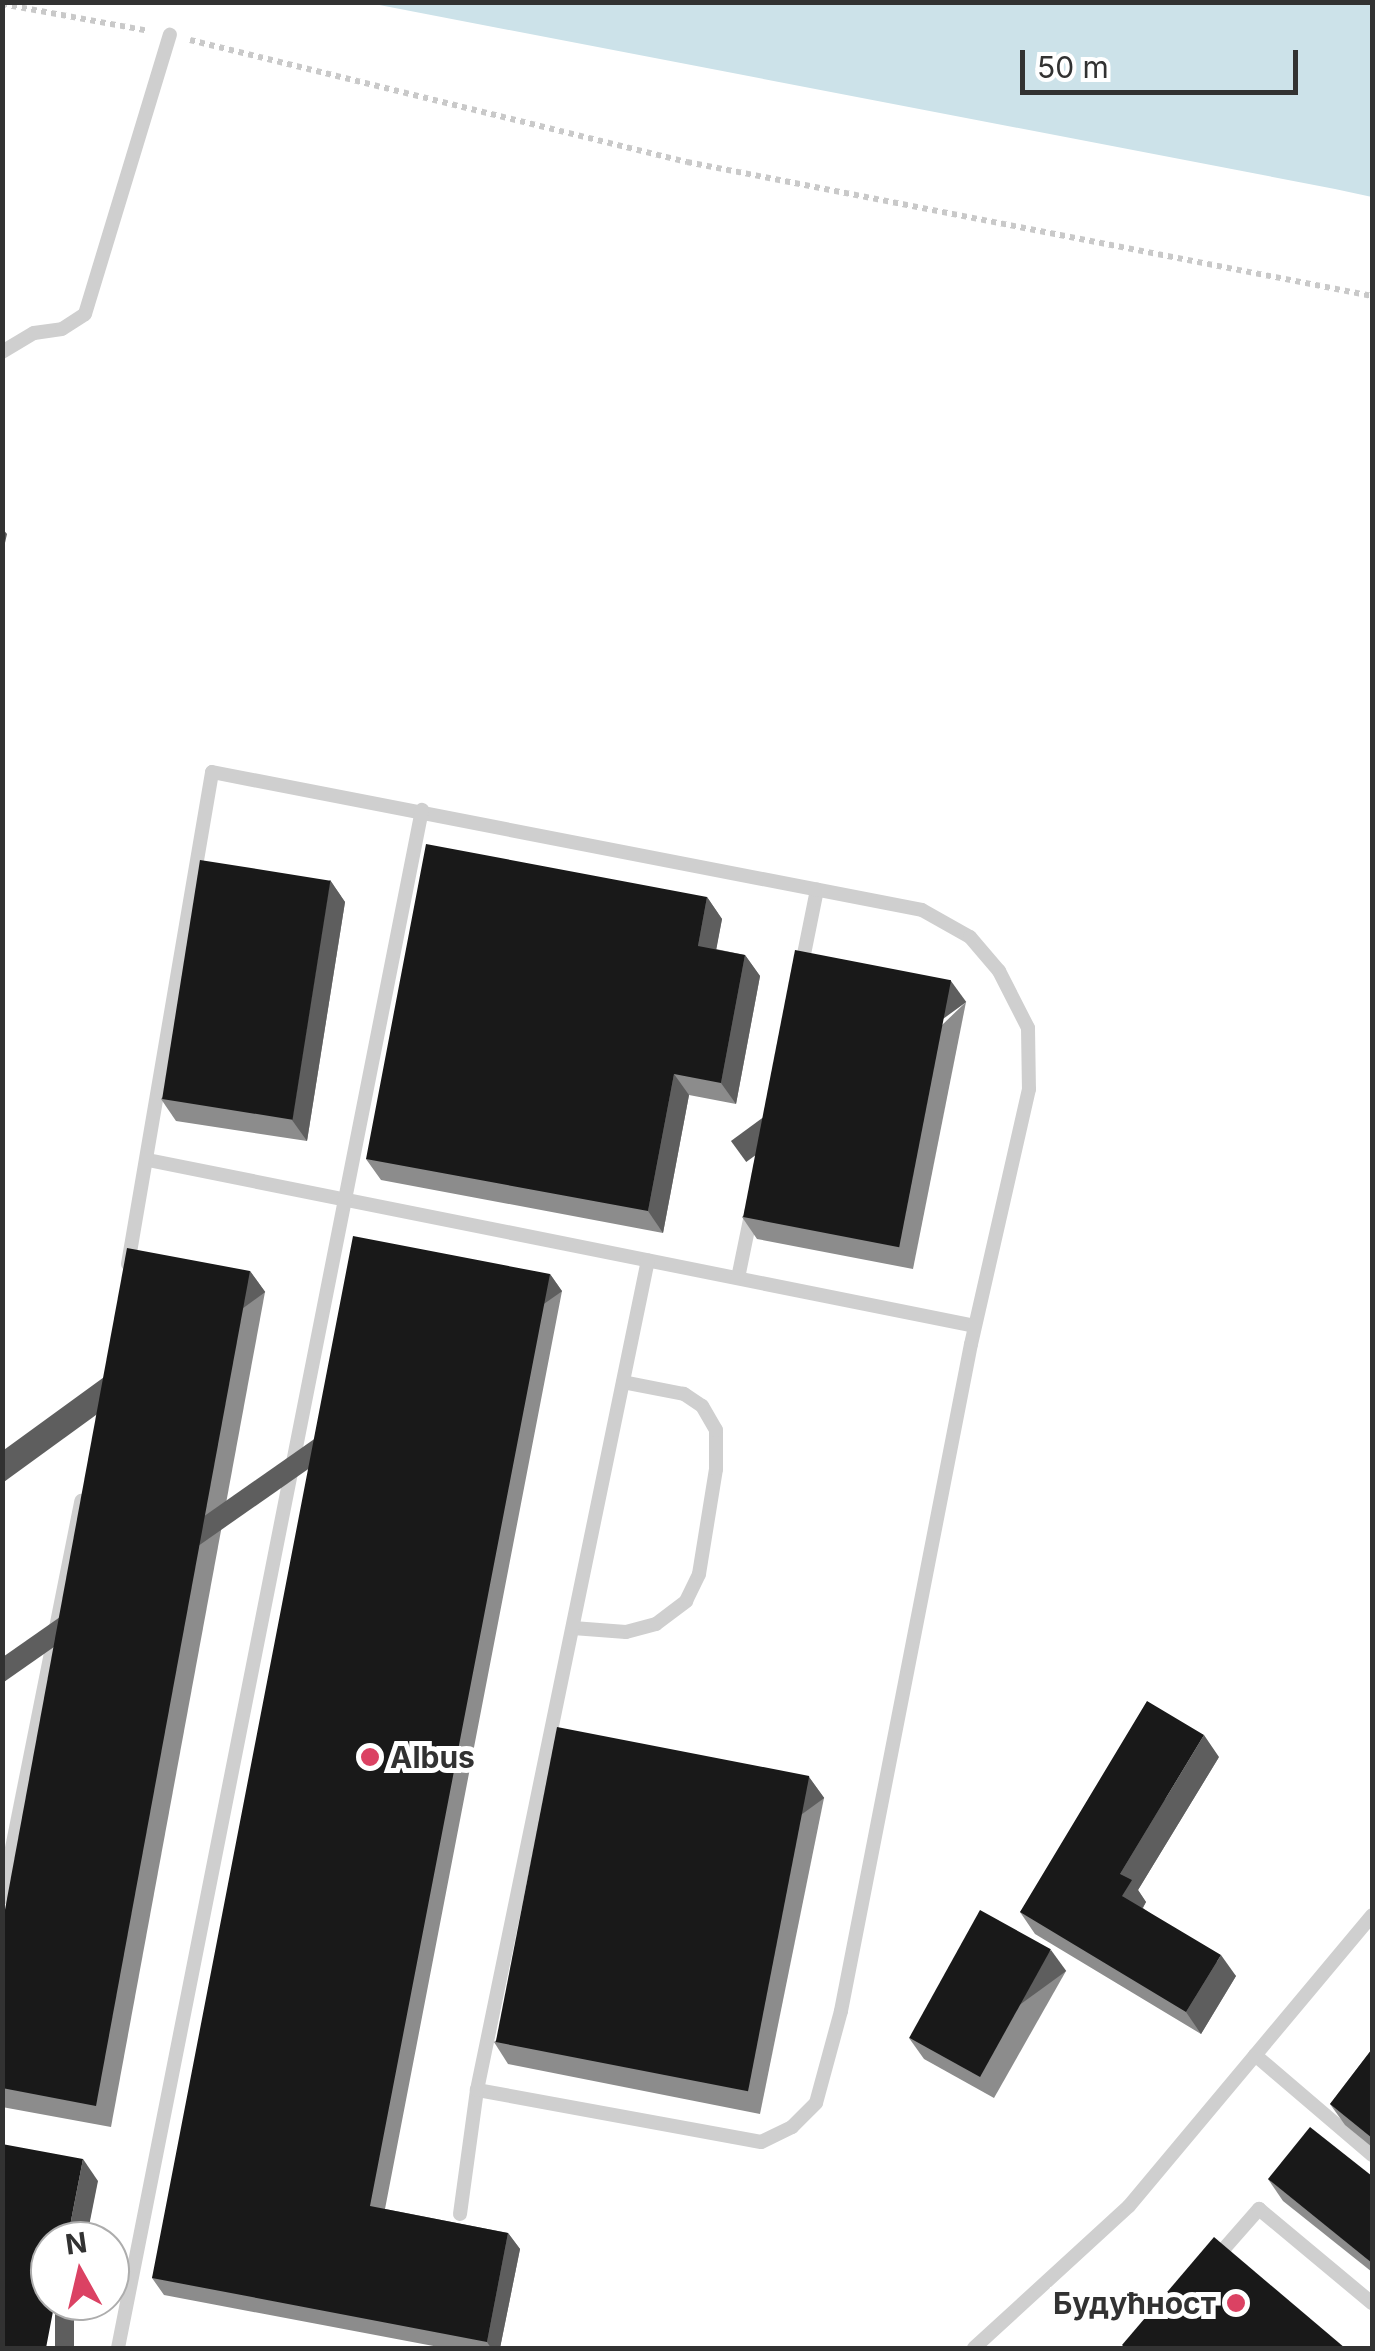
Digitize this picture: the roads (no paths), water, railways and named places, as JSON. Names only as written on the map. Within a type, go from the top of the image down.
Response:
[{"type":"lane","points":[[2,352],[34,333],[62,329],[84,314],[170,35]]},
{"type":"lane","points":[[126,1277],[212,772],[922,910],[970,938],[999,971],[1028,1028],[1029,1089],[975,1326],[841,2011],[816,2104],[792,2127],[761,2142],[477,2090]]},
{"type":"lane","points":[[118,2348],[348,1200],[422,810]]},
{"type":"lane","points":[[797,987],[817,890]]},
{"type":"lane","points":[[148,1160],[975,1326]]},
{"type":"lane","points":[[738,1278],[754,1200]]},
{"type":"lane","points":[[460,2214],[477,2090],[648,1260]]},
{"type":"lane","points":[[573,1628],[626,1632],[656,1624],[686,1601],[699,1574],[716,1469],[716,1430],[702,1406],[684,1394],[623,1382]]},
{"type":"lane","points":[[2,1898],[83,1490]]},
{"type":"lane","points":[[974,2348],[1129,2206],[1372,1915]]},
{"type":"lane","points":[[1255,2056],[1372,2155]]},
{"type":"lane","points":[[1198,2279],[1259,2209],[1372,2304]]},
{"type":"water","points":[[369,3],[1372,3],[1372,197],[1335,189]]},
{"type":"place","name":"Albus","points":[[370,1757]]},
{"type":"place","name":"Будућност","points":[[1236,2303]]}]
